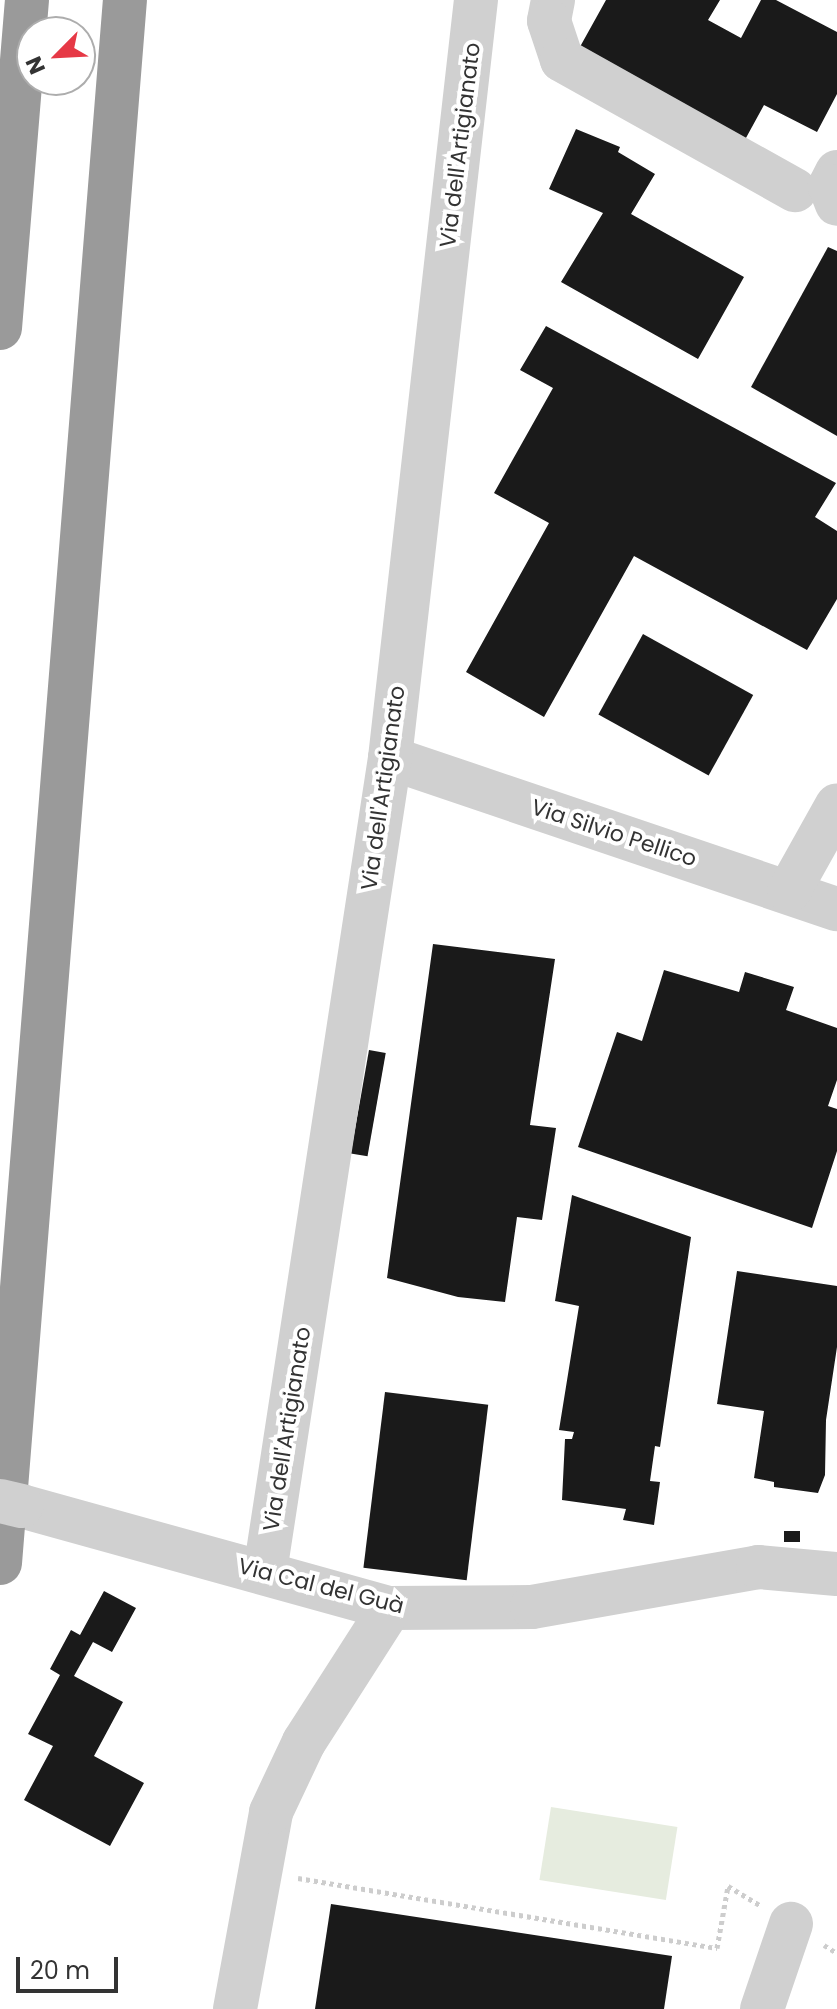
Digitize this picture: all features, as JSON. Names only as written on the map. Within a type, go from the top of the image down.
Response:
[{"type":"highway","points":[[0,328],[27,0]]},
{"type":"highway","points":[[0,1563],[125,0]]},
{"type":"street","name":"Via dell'Artigianato","points":[[265,1572],[390,758],[476,0]]},
{"type":"street","points":[[553,0],[549,21],[562,60],[795,190]]},
{"type":"street","points":[[837,172],[830,186],[837,204]]},
{"type":"street","name":"Via Silvio Pellico","points":[[390,758],[837,909]]},
{"type":"street","points":[[789,891],[837,805]]},
{"type":"street","name":"Via Cal del Guà","points":[[11,1504],[390,1608],[532,1607],[758,1567],[837,1574]]},
{"type":"street","points":[[235,2009],[257,1871],[271,1812],[304,1742],[390,1608]]},
{"type":"street","points":[[762,2009],[791,1924]]},
{"type":"path","points":[[257,1871],[717,1948],[728,1886],[837,1953]]},
{"type":"shaded area","points":[[551,1807],[677,1827],[666,1900],[539,1880]]},
{"type":"building","points":[[606,0],[720,0],[708,20],[741,38],[761,0],[776,0],[837,32],[837,94],[817,132],[764,105],[741,147],[576,54]]},
{"type":"building","points":[[576,129],[620,147],[618,152],[655,174],[631,214],[744,277],[698,359],[561,282],[603,213],[549,189]]},
{"type":"building","points":[[828,247],[837,251],[837,436],[751,387]]},
{"type":"building","points":[[546,326],[836,483],[815,517],[837,531],[837,599],[807,650],[634,556],[544,717],[466,672],[549,523],[494,493],[553,388],[520,370]]},
{"type":"building","points":[[643,634],[753,695],[709,776],[598,714]]},
{"type":"building","points":[[433,944],[555,959],[530,1125],[556,1128],[542,1220],[517,1217],[505,1302],[458,1297],[387,1278]]},
{"type":"building","points":[[664,970],[739,992],[745,972],[794,987],[786,1010],[837,1028],[837,1080],[828,1106],[837,1109],[837,1151],[812,1228],[578,1147],[617,1032],[642,1041]]},
{"type":"building","points":[[369,1050],[386,1053],[368,1156],[351,1153]]},
{"type":"building","points":[[572,1195],[691,1237],[660,1447],[655,1446],[650,1481],[660,1482],[654,1525],[623,1520],[626,1509],[562,1500],[565,1439],[572,1439],[574,1432],[559,1430],[579,1306],[555,1301]]},
{"type":"building","points":[[737,1271],[837,1286],[837,1347],[826,1420],[825,1475],[818,1493],[774,1487],[774,1482],[754,1478],[764,1411],[717,1404]]},
{"type":"building","points":[[385,1392],[488,1405],[467,1580],[363,1568]]},
{"type":"building","points":[[784,1531],[800,1531],[800,1542],[784,1542]]},
{"type":"building","points":[[104,1591],[136,1608],[112,1652],[93,1642],[74,1676],[123,1702],[94,1756],[144,1783],[110,1846],[24,1800],[53,1746],[28,1734],[60,1675],[50,1669],[71,1630],[80,1635]]},
{"type":"building","points":[[331,1904],[672,1956],[664,2009],[315,2009]]}]
